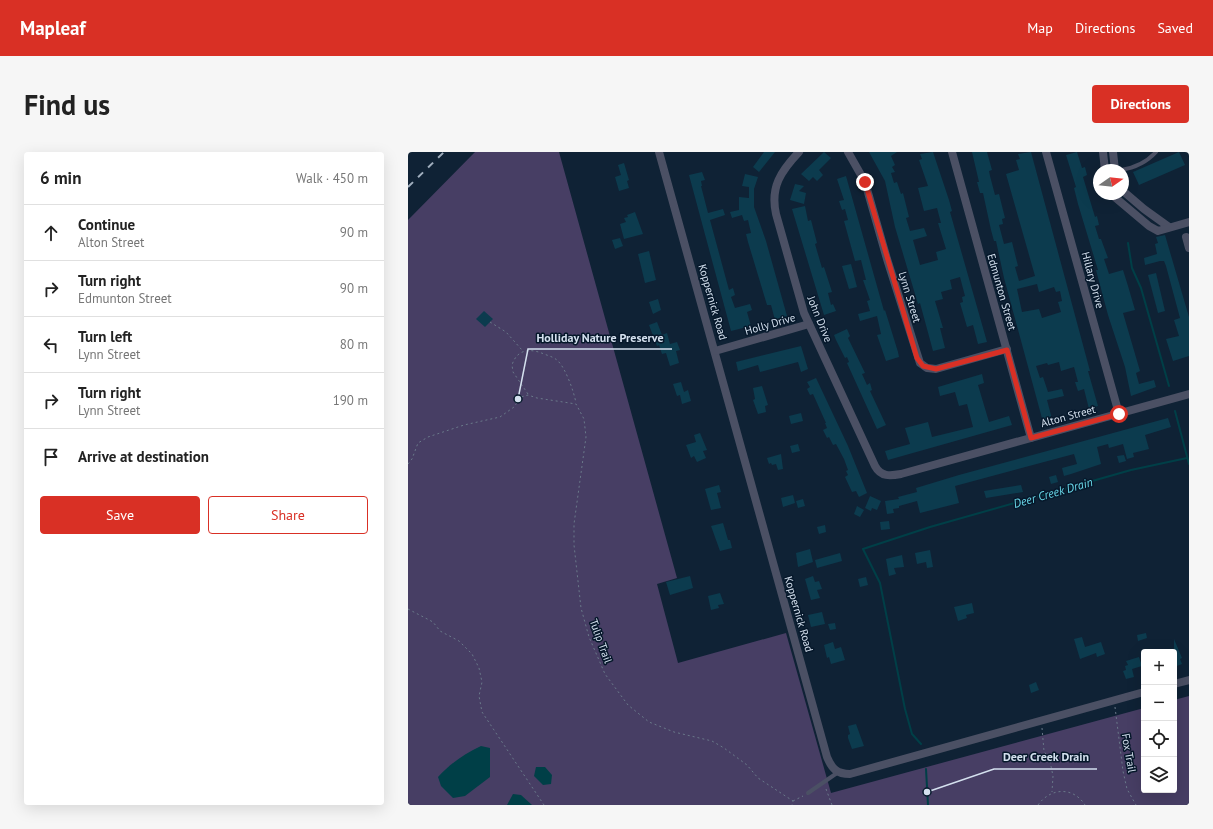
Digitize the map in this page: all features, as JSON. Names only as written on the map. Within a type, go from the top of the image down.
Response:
[{"type":"street","name":"Koppernick Road","points":[[659,152],[827,757],[832,768],[837,773]]},
{"type":"street","name":"John Drive","points":[[799,152],[780,174],[776,184],[774,206],[801,306],[875,466],[883,474]]},
{"type":"street","name":"Lynn Street","points":[[848,152],[865,182],[887,259],[920,363],[927,368],[936,369],[1007,350]]},
{"type":"street","name":"Edmunton Street","points":[[952,152],[1031,438]]},
{"type":"street","name":"Hillary Drive","points":[[1046,152],[1119,414]]},
{"type":"street","points":[[1103,152],[1104,164]]},
{"type":"street","points":[[1113,152],[1114,164]]},
{"type":"street","points":[[1129,195],[1144,209],[1170,227]]},
{"type":"street","points":[[1119,200],[1149,226],[1158,231],[1189,222]]},
{"type":"street","points":[[1186,237],[1189,248]]},
{"type":"street","name":"Holly Drive","points":[[715,351],[809,324]]},
{"type":"street","name":"Alton Street","points":[[883,474],[891,476],[901,474],[1189,394]]},
{"type":"street","points":[[1177,683],[1189,680]]},
{"type":"street","points":[[837,773],[850,774],[1141,693]]},
{"type":"lane","points":[[1129,169],[1155,153]]},
{"type":"lane","points":[[808,793],[824,784],[837,773]]},
{"type":"path","points":[[490,322],[506,332],[522,351],[518,354],[512,365],[513,372],[528,395]]},
{"type":"path","name":"Tulip Trail","points":[[522,351],[539,352],[558,361],[568,379],[576,404],[584,420],[586,437],[574,524],[574,545],[581,608],[589,637],[605,674],[628,704],[649,722],[674,732],[712,742],[724,748],[747,765],[758,778],[793,801]]},
{"type":"path","points":[[408,464],[412,459],[418,443],[428,437],[464,425],[500,417],[514,407],[521,397],[528,395],[537,398],[576,404]]},
{"type":"path","points":[[408,609],[433,622],[440,631],[459,641],[472,654],[480,668],[482,682],[479,696],[482,712],[544,805]]},
{"type":"path","name":"Fox Trail","points":[[1113,701],[1116,714],[1117,738],[1122,756],[1123,771],[1127,789],[1136,805]]},
{"type":"path","points":[[1040,722],[1044,734],[1044,751],[1050,761],[1053,776],[1052,792]]},
{"type":"path","points":[[824,784],[832,805]]},
{"type":"path","points":[[1038,805],[1042,799],[1052,792],[1064,791],[1073,794],[1085,805]]},
{"type":"path","points":[[792,805],[793,801],[808,793]]},
{"type":"shaded area","points":[[475,152],[559,152],[677,578],[657,584],[678,663],[786,633],[831,793],[1141,709],[1141,793],[1177,793],[1177,699],[1189,696],[1189,805],[408,805],[408,220]]},
{"type":"shaded area","points":[[481,746],[490,748],[490,777],[465,796],[453,798],[441,786],[438,777],[458,759]]},
{"type":"shaded area","points":[[536,767],[545,767],[552,775],[551,784],[543,785],[534,776]]},
{"type":"shaded area","points":[[513,794],[521,795],[532,805],[507,805]]},
{"type":"building","points":[[764,152],[775,152],[759,172],[753,167]]},
{"type":"building","points":[[824,152],[831,158],[819,170],[823,175],[817,181],[813,177],[809,181],[801,174]]},
{"type":"building","points":[[869,152],[897,152],[891,156],[895,165],[892,167],[895,172],[891,173],[894,183],[897,182],[901,194],[903,193],[909,217],[906,218],[910,231],[924,228],[927,236],[913,240],[920,265],[938,260],[936,252],[946,249],[938,223],[941,223],[937,208],[924,211],[918,188],[928,186],[919,160],[922,159],[920,154],[933,152],[949,200],[952,211],[950,212],[987,342],[978,344],[973,325],[967,327],[960,303],[963,302],[962,297],[965,296],[960,277],[950,280],[952,289],[941,292],[943,299],[935,301],[943,328],[940,328],[945,348],[933,351],[920,303],[918,304],[895,227],[885,181]]},
{"type":"building","points":[[972,152],[987,152],[992,170],[989,171],[995,195],[999,194],[1005,218],[1002,219],[1003,224],[999,225],[1004,244],[1012,242],[1018,266],[1015,267],[1019,281],[1035,276],[1006,174],[1019,170],[1016,160],[1020,159],[1018,154],[1031,152],[1098,406],[1089,409],[1084,389],[1078,391],[1075,382],[1078,382],[1074,367],[1061,371],[1059,362],[1036,366],[1040,378],[1043,377],[1048,392],[1062,389],[1064,396],[1047,400],[1052,419],[1043,422],[1004,278],[996,241],[994,241],[991,230],[983,193],[980,193],[977,182],[979,182]],"holes":[[[1037,284],[1039,292],[1054,287],[1056,292],[1060,291],[1062,301],[1058,302],[1061,312],[1042,318],[1039,309],[1022,312],[1017,289]]]},
{"type":"building","points":[[1077,152],[1082,168],[1085,167],[1087,175],[1083,177],[1095,217],[1097,216],[1099,225],[1095,226],[1108,258],[1104,259],[1109,274],[1123,270],[1135,310],[1123,313],[1140,371],[1136,373],[1139,384],[1154,380],[1156,387],[1131,396],[1125,367],[1108,315],[1096,270],[1098,270],[1078,204],[1074,188],[1076,187],[1066,155]]},
{"type":"building","points":[[1179,152],[1185,165],[1139,185],[1133,172]]},
{"type":"building","points":[[624,163],[629,180],[627,181],[629,188],[619,191],[615,177],[621,175],[618,165]]},
{"type":"building","points":[[702,172],[705,180],[701,181],[701,186],[708,213],[723,209],[725,215],[710,220],[729,290],[733,288],[735,295],[731,297],[735,308],[750,304],[752,310],[747,312],[751,326],[731,331],[689,175]]},
{"type":"building","points":[[745,174],[758,177],[754,189],[754,207],[766,241],[787,316],[775,320],[771,305],[767,305],[748,242],[746,234],[751,233],[748,220],[744,221],[742,215],[732,218],[730,212],[739,210],[739,197],[749,198],[749,187],[742,186]]},
{"type":"building","points":[[846,176],[884,311],[885,310],[898,352],[899,357],[886,361],[877,335],[881,334],[877,316],[860,321],[858,314],[870,311],[867,301],[870,300],[863,280],[866,280],[861,260],[855,261],[844,221],[848,220],[845,209],[842,210],[839,201],[844,200],[837,179]]},
{"type":"building","points":[[795,184],[804,186],[799,191],[806,193],[804,204],[790,200]]},
{"type":"building","points":[[805,206],[808,221],[811,220],[817,243],[815,244],[822,268],[824,267],[832,292],[828,293],[831,305],[833,304],[836,311],[824,315],[792,209]]},
{"type":"building","points":[[635,212],[643,234],[624,239],[620,224],[626,222],[624,218],[628,217],[627,215]]},
{"type":"building","points":[[1165,235],[1189,317],[1189,356],[1173,361],[1166,339],[1179,336],[1174,320],[1180,318],[1166,266],[1164,261],[1145,265],[1144,258],[1157,254],[1155,244],[1158,243],[1156,237]]},
{"type":"building","points":[[620,238],[623,246],[615,249],[612,240]]},
{"type":"building","points":[[649,251],[656,280],[645,283],[638,254]]},
{"type":"building","points":[[851,264],[857,287],[849,289],[842,266]]},
{"type":"building","points":[[1156,273],[1165,311],[1158,313],[1148,275]]},
{"type":"building","points":[[658,299],[661,310],[653,314],[649,302]]},
{"type":"building","points":[[484,311],[493,319],[485,327],[476,319]]},
{"type":"building","points":[[657,322],[662,335],[667,333],[670,344],[677,342],[680,350],[676,351],[679,363],[670,366],[666,353],[662,354],[659,345],[657,346],[649,325]]},
{"type":"building","points":[[847,329],[850,336],[848,338],[865,373],[862,374],[867,385],[870,383],[872,390],[870,391],[886,425],[877,429],[847,363],[849,362],[847,357],[845,358],[834,335]]},
{"type":"building","points":[[801,346],[808,369],[801,372],[798,362],[760,372],[758,365],[738,371],[736,362]]},
{"type":"building","points":[[982,374],[984,383],[978,385],[989,422],[1009,416],[1012,425],[888,460],[885,451],[910,444],[905,428],[928,422],[932,437],[973,427],[967,404],[959,406],[955,392],[940,396],[938,387]]},
{"type":"building","points":[[816,378],[848,446],[867,493],[859,497],[856,491],[852,492],[845,477],[848,475],[846,471],[848,470],[844,459],[836,444],[833,445],[829,437],[827,438],[823,430],[827,428],[826,423],[813,394],[810,395],[807,389],[810,387],[807,382]]},
{"type":"building","points":[[681,382],[684,392],[688,390],[691,401],[682,404],[680,395],[677,396],[673,384]]},
{"type":"building","points":[[762,386],[768,405],[765,406],[766,412],[758,414],[753,400],[755,399],[753,388]]},
{"type":"building","points":[[801,413],[803,421],[791,424],[789,416]]},
{"type":"building","points":[[1168,418],[1171,427],[1145,435],[1149,449],[1133,453],[1134,457],[1127,459],[1123,444],[1109,448],[1108,444],[1097,447],[1101,464],[1071,474],[1064,476],[1062,468],[1077,464],[1074,454],[955,486],[959,503],[920,513],[917,501],[899,506],[899,508],[893,509],[894,513],[887,514],[885,501],[899,499],[898,497],[917,492],[916,488]]},
{"type":"building","points":[[700,433],[707,450],[703,451],[706,458],[697,462],[694,456],[691,458],[686,445],[696,442],[694,435]]},
{"type":"building","points":[[798,444],[800,451],[792,453],[790,446]]},
{"type":"building","points":[[781,454],[783,469],[778,470],[776,464],[769,464],[767,458]]},
{"type":"building","points":[[1124,455],[1126,461],[1119,463],[1117,456]]},
{"type":"building","points":[[1056,475],[1058,482],[1051,484],[1049,477]]},
{"type":"building","points":[[719,485],[721,492],[717,493],[721,508],[711,510],[705,489]]},
{"type":"building","points":[[1021,485],[1023,492],[986,498],[984,491]]},
{"type":"building","points":[[793,495],[795,503],[783,507],[781,498]]},
{"type":"building","points":[[870,496],[881,501],[877,510],[872,508],[871,511],[865,508]]},
{"type":"building","points":[[803,499],[805,506],[798,508],[796,501]]},
{"type":"building","points":[[857,506],[864,510],[860,517],[854,514]]},
{"type":"building","points":[[889,521],[890,529],[881,530],[880,522]]},
{"type":"building","points":[[723,523],[732,548],[720,551],[711,526]]},
{"type":"building","points":[[825,525],[826,532],[819,534],[817,527]]},
{"type":"building","points":[[810,549],[813,562],[798,567],[796,553]]},
{"type":"building","points":[[930,550],[933,567],[927,568],[926,562],[917,564],[915,553]]},
{"type":"building","points":[[840,553],[842,561],[817,568],[815,560]]},
{"type":"building","points":[[902,555],[904,567],[894,568],[896,574],[889,576],[886,559]]},
{"type":"building","points":[[690,576],[693,588],[670,595],[666,582]]},
{"type":"building","points":[[813,576],[815,582],[819,581],[822,589],[817,590],[820,598],[811,600],[805,579]]},
{"type":"building","points":[[866,577],[868,585],[860,587],[858,579]]},
{"type":"building","points":[[720,593],[724,604],[718,605],[719,608],[711,610],[708,596]]},
{"type":"building","points":[[972,603],[974,613],[966,615],[967,618],[958,621],[954,607]]},
{"type":"building","points":[[822,612],[825,624],[811,627],[808,615]]},
{"type":"building","points":[[835,623],[836,629],[830,630],[828,624]]},
{"type":"building","points":[[1146,633],[1147,638],[1138,641],[1137,635]]},
{"type":"building","points":[[1082,637],[1085,647],[1101,642],[1105,654],[1097,657],[1096,653],[1080,659],[1074,639]]},
{"type":"building","points":[[1174,639],[1182,658],[1180,659],[1182,664],[1177,666],[1177,649],[1174,649]]},
{"type":"building","points":[[833,642],[835,649],[841,647],[845,660],[831,664],[829,657],[827,658],[824,645]]},
{"type":"building","points":[[1139,657],[1141,666],[1132,669],[1134,677],[1126,679],[1123,671],[1126,670],[1125,666],[1128,665],[1126,661]]},
{"type":"building","points":[[1036,682],[1039,690],[1031,693],[1029,685]]},
{"type":"building","points":[[856,724],[864,746],[852,749],[848,738],[848,735],[850,734],[848,726]]},
{"type":"waterway","name":"Deer Creek Drain","points":[[1128,243],[1132,268],[1141,288],[1169,386]]},
{"type":"waterway","name":"Deer Creek Drain","points":[[1175,411],[1189,464]]},
{"type":"waterway","name":"Deer Creek Drain","points":[[921,744],[912,734],[905,709],[880,583],[863,549],[930,527],[1131,470],[1187,458]]},
{"type":"waterway","name":"Deer Creek Drain","points":[[926,769],[928,805]]},
{"type":"railway","points":[[408,187],[444,152]]},
{"type":"place","name":"Holliday Nature Preserve","points":[[518,399]]},
{"type":"place","name":"Deer Creek Drain","points":[[927,792]]},
{"type":"route","points":[[865,182],[917,358],[923,366],[936,369],[1007,350],[1031,438],[1119,414]]}]
